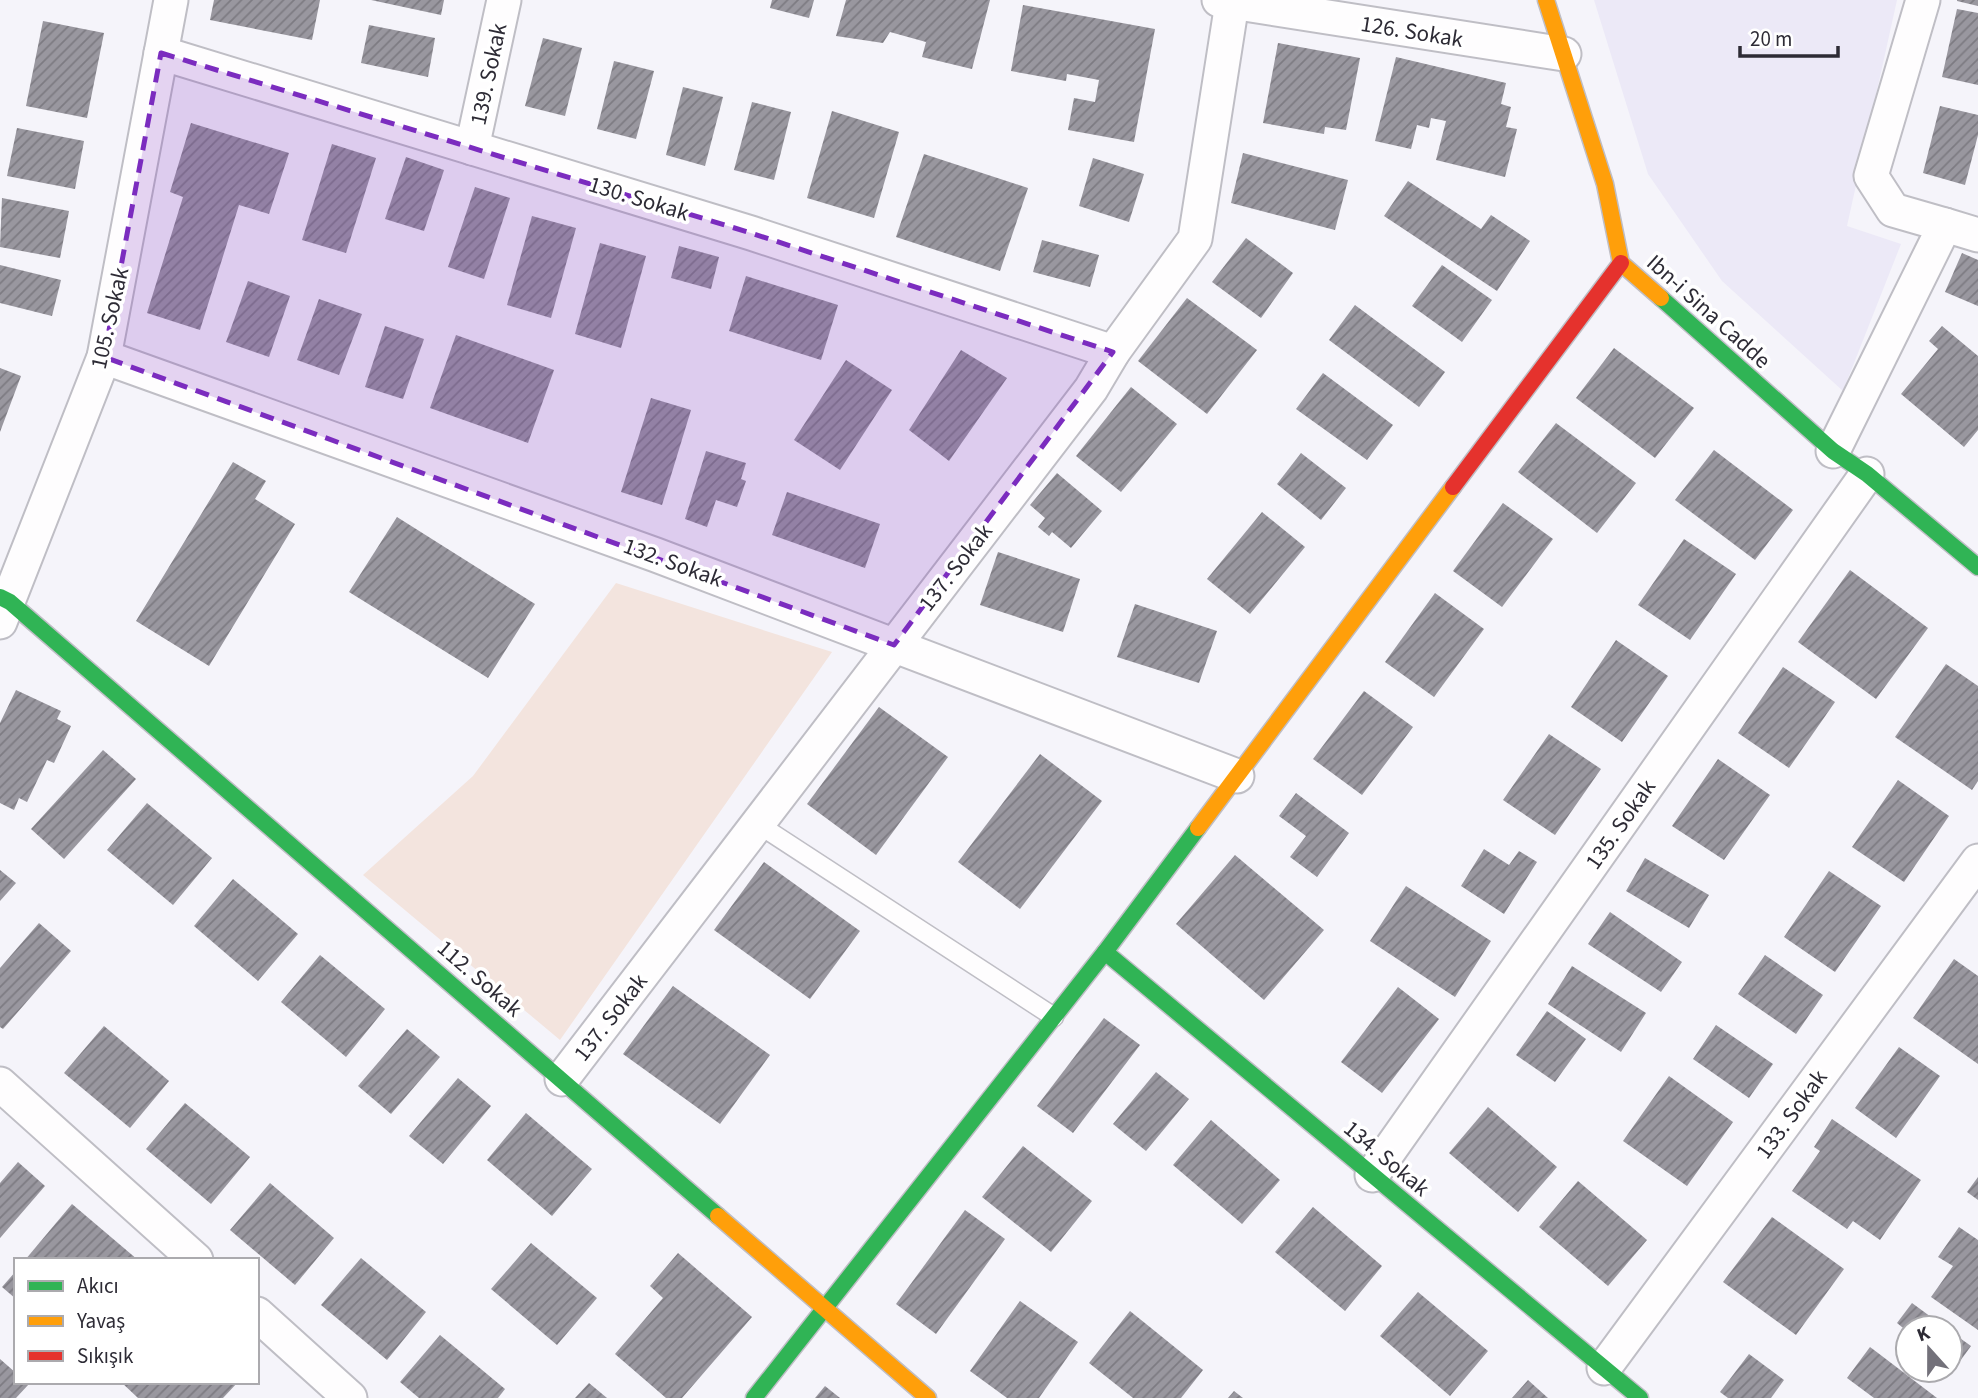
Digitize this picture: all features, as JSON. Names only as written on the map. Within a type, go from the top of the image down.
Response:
[{"type":"street","name":"105. Sokak","points":[[3,607],[104,356],[171,0]]},
{"type":"street","name":"139. Sokak","points":[[472,148],[504,0]]},
{"type":"street","name":"Ibn-i Sina Cadde","points":[[1546,0],[1605,184],[1621,263],[1833,451],[1867,474],[1978,567]]},
{"type":"street","points":[[1923,0],[1871,176],[1893,210],[1978,235]]},
{"type":"street","name":"126. Sokak","points":[[1226,1],[1564,54]]},
{"type":"street","name":"137. Sokak","points":[[562,1079],[1091,388],[1195,239],[1226,1]]},
{"type":"street","name":"130. Sokak","points":[[161,52],[751,233],[1114,352]]},
{"type":"street","points":[[1833,451],[1945,225]]},
{"type":"street","points":[[754,1398],[1105,952],[1621,263]]},
{"type":"street","name":"132. Sokak","points":[[104,356],[656,555],[1237,776]]},
{"type":"street","name":"135. Sokak","points":[[1372,1175],[1867,474]]},
{"type":"street","name":"112. Sokak","points":[[3,607],[562,1079],[928,1398]]},
{"type":"street","name":"133. Sokak","points":[[1604,1368],[1978,861]]},
{"type":"street","name":"134. Sokak","points":[[1105,952],[1640,1398]]},
{"type":"street","points":[[0,1084],[194,1258]]},
{"type":"street","points":[[259,1316],[351,1398]]},
{"type":"lane","points":[[758,824],[1054,1017]]},
{"type":"highlighted area","points":[[161,53],[751,233],[1113,352],[894,645],[104,357]]},
{"type":"shaded area","points":[[1594,0],[1897,0],[1847,226],[1901,244],[1843,391],[1722,281],[1648,174]]},
{"type":"shaded area","points":[[616,583],[832,652],[560,1040],[363,875],[473,776]]},
{"type":"building","points":[[214,0],[320,0],[312,40],[210,20]]},
{"type":"building","points":[[371,0],[444,0],[441,15]]},
{"type":"building","points":[[772,0],[814,0],[809,18],[770,8]]},
{"type":"building","points":[[846,0],[990,0],[972,69],[922,57],[926,42],[890,32],[883,43],[836,36]]},
{"type":"building","points":[[1978,0],[1978,6],[1957,1]]},
{"type":"building","points":[[1023,5],[1155,29],[1134,142],[1068,130],[1074,98],[1095,102],[1099,80],[1067,74],[1066,81],[1011,71]]},
{"type":"building","points":[[1957,9],[1978,13],[1978,85],[1942,77]]},
{"type":"building","points":[[43,21],[104,33],[87,118],[26,106]]},
{"type":"building","points":[[369,25],[435,38],[428,77],[361,63]]},
{"type":"building","points":[[543,38],[582,48],[565,116],[525,106]]},
{"type":"building","points":[[1278,43],[1360,58],[1346,130],[1325,127],[1324,134],[1263,123]]},
{"type":"building","points":[[1396,57],[1506,83],[1501,104],[1511,107],[1506,127],[1517,129],[1505,177],[1436,160],[1446,121],[1431,118],[1429,128],[1417,125],[1411,149],[1375,141]]},
{"type":"building","points":[[614,61],[654,71],[636,139],[597,129]]},
{"type":"building","points":[[683,87],[723,97],[705,166],[666,155]]},
{"type":"building","points":[[752,102],[791,112],[774,180],[734,170]]},
{"type":"building","points":[[1940,106],[1978,115],[1978,135],[1965,185],[1923,173]]},
{"type":"building","points":[[832,111],[899,132],[874,218],[807,198]]},
{"type":"building","points":[[191,123],[289,153],[269,214],[239,205],[200,330],[147,313],[183,197],[170,192]]},
{"type":"building","points":[[17,128],[84,141],[75,189],[7,176]]},
{"type":"building","points":[[332,144],[376,158],[346,253],[302,240]]},
{"type":"building","points":[[1243,153],[1348,180],[1335,230],[1231,203]]},
{"type":"building","points":[[924,154],[1028,188],[1000,271],[896,237]]},
{"type":"building","points":[[406,157],[444,170],[424,231],[385,219]]},
{"type":"building","points":[[1093,158],[1144,174],[1129,222],[1079,206]]},
{"type":"building","points":[[1408,181],[1481,229],[1491,215],[1530,241],[1497,291],[1384,216]]},
{"type":"building","points":[[475,187],[510,198],[484,279],[448,267]]},
{"type":"building","points":[[2,198],[69,211],[60,258],[0,247]]},
{"type":"building","points":[[532,216],[576,228],[551,318],[507,305]]},
{"type":"building","points":[[1246,238],[1293,273],[1261,318],[1212,282]]},
{"type":"building","points":[[1042,240],[1099,255],[1090,287],[1033,272]]},
{"type":"building","points":[[600,243],[646,256],[621,348],[575,334]]},
{"type":"building","points":[[679,246],[719,257],[711,289],[671,278]]},
{"type":"building","points":[[1962,253],[1978,260],[1978,306],[1945,292]]},
{"type":"building","points":[[0,265],[61,280],[52,316],[0,303]]},
{"type":"building","points":[[1442,265],[1492,300],[1462,342],[1412,306]]},
{"type":"building","points":[[746,276],[838,305],[821,360],[729,331]]},
{"type":"building","points":[[248,281],[290,296],[269,357],[226,342]]},
{"type":"building","points":[[1187,298],[1257,350],[1207,414],[1138,361]]},
{"type":"building","points":[[319,299],[362,314],[339,375],[297,360]]},
{"type":"building","points":[[1355,305],[1445,372],[1419,407],[1329,340]]},
{"type":"building","points":[[385,326],[424,339],[403,399],[365,387]]},
{"type":"building","points":[[1942,326],[1978,356],[1978,430],[1964,447],[1901,394],[1938,349],[1929,341]]},
{"type":"building","points":[[456,335],[554,370],[528,443],[430,408]]},
{"type":"building","points":[[1614,348],[1694,408],[1655,458],[1576,398]]},
{"type":"building","points":[[961,350],[1007,378],[949,461],[909,430]]},
{"type":"building","points":[[846,360],[892,390],[840,470],[794,440]]},
{"type":"building","points":[[0,368],[21,376],[0,432]]},
{"type":"building","points":[[1323,373],[1393,425],[1367,460],[1296,409]]},
{"type":"building","points":[[1131,387],[1177,424],[1121,492],[1076,456]]},
{"type":"building","points":[[651,398],[691,410],[662,505],[621,492]]},
{"type":"building","points":[[1556,423],[1636,483],[1597,533],[1518,472]]},
{"type":"building","points":[[1714,450],[1793,510],[1755,560],[1675,500]]},
{"type":"building","points":[[706,451],[746,463],[741,479],[746,481],[737,507],[716,500],[707,527],[685,519]]},
{"type":"building","points":[[1301,453],[1346,488],[1321,520],[1277,484]]},
{"type":"building","points":[[233,462],[266,481],[255,499],[295,524],[209,666],[136,621]]},
{"type":"building","points":[[1057,473],[1102,511],[1071,548],[1052,532],[1049,536],[1038,527],[1045,518],[1030,505]]},
{"type":"building","points":[[787,492],[880,524],[865,568],[772,535]]},
{"type":"building","points":[[1503,503],[1553,539],[1502,607],[1453,571]]},
{"type":"building","points":[[1262,512],[1305,547],[1250,614],[1207,579]]},
{"type":"building","points":[[397,517],[535,604],[488,678],[349,592]]},
{"type":"building","points":[[1684,539],[1736,574],[1690,640],[1638,605]]},
{"type":"building","points":[[998,552],[1080,579],[1063,632],[980,605]]},
{"type":"building","points":[[1850,570],[1928,628],[1876,699],[1798,642]]},
{"type":"building","points":[[1435,593],[1484,629],[1434,697],[1385,662]]},
{"type":"building","points":[[1135,604],[1217,631],[1199,683],[1117,657]]},
{"type":"building","points":[[1616,640],[1668,676],[1622,742],[1571,707]]},
{"type":"building","points":[[1946,664],[1978,686],[1978,781],[1972,790],[1895,737]]},
{"type":"building","points":[[1783,667],[1835,702],[1789,768],[1738,733]]},
{"type":"building","points":[[16,690],[61,711],[57,719],[71,726],[54,763],[47,760],[27,802],[19,798],[14,810],[0,803],[0,723]]},
{"type":"building","points":[[1364,691],[1413,727],[1362,795],[1313,759]]},
{"type":"building","points":[[879,707],[948,757],[876,855],[807,804]]},
{"type":"building","points":[[1549,734],[1601,769],[1555,835],[1503,800]]},
{"type":"building","points":[[103,750],[136,779],[64,859],[31,829]]},
{"type":"building","points":[[1040,754],[1102,801],[1020,909],[958,862]]},
{"type":"building","points":[[1718,759],[1770,795],[1724,860],[1672,826]]},
{"type":"building","points":[[1898,780],[1949,816],[1904,882],[1852,847]]},
{"type":"building","points":[[1296,793],[1349,833],[1317,877],[1290,857],[1306,836],[1279,816]]},
{"type":"building","points":[[147,803],[212,858],[173,905],[107,850]]},
{"type":"building","points":[[1484,849],[1509,865],[1519,851],[1537,862],[1504,914],[1461,886]]},
{"type":"building","points":[[1235,855],[1324,930],[1264,1000],[1176,924]]},
{"type":"building","points":[[1645,858],[1709,895],[1689,928],[1626,891]]},
{"type":"building","points":[[764,862],[860,931],[810,999],[714,930]]},
{"type":"building","points":[[0,870],[16,883],[0,901]]},
{"type":"building","points":[[1829,871],[1881,906],[1835,972],[1784,937]]},
{"type":"building","points":[[233,879],[298,934],[258,981],[194,926]]},
{"type":"building","points":[[1406,886],[1491,941],[1455,997],[1370,941]]},
{"type":"building","points":[[1610,912],[1682,962],[1661,992],[1588,944]]},
{"type":"building","points":[[39,923],[71,951],[3,1029],[0,1027],[0,968]]},
{"type":"building","points":[[320,955],[385,1009],[346,1057],[281,1002]]},
{"type":"building","points":[[1765,955],[1823,995],[1796,1034],[1738,994]]},
{"type":"building","points":[[1954,959],[1978,976],[1978,1064],[1913,1018]]},
{"type":"building","points":[[1572,966],[1646,1013],[1621,1052],[1548,1004]]},
{"type":"building","points":[[673,986],[770,1055],[720,1124],[623,1054]]},
{"type":"building","points":[[1398,987],[1439,1019],[1382,1093],[1341,1062]]},
{"type":"building","points":[[1547,1011],[1586,1039],[1555,1082],[1516,1055]]},
{"type":"building","points":[[1104,1018],[1140,1045],[1073,1133],[1037,1106]]},
{"type":"building","points":[[1716,1025],[1773,1064],[1749,1098],[1693,1059]]},
{"type":"building","points":[[104,1026],[169,1081],[130,1128],[64,1073]]},
{"type":"building","points":[[407,1029],[440,1057],[391,1114],[358,1086]]},
{"type":"building","points":[[1899,1047],[1940,1076],[1896,1138],[1855,1108]]},
{"type":"building","points":[[1156,1072],[1189,1099],[1146,1151],[1113,1124]]},
{"type":"building","points":[[1669,1076],[1733,1122],[1687,1186],[1623,1141]]},
{"type":"building","points":[[458,1078],[491,1106],[443,1164],[409,1136]]},
{"type":"building","points":[[185,1103],[250,1157],[211,1204],[146,1149]]},
{"type":"building","points":[[1488,1107],[1557,1167],[1518,1212],[1449,1153]]},
{"type":"building","points":[[526,1113],[592,1169],[552,1216],[487,1160]]},
{"type":"building","points":[[1832,1119],[1921,1180],[1880,1240],[1853,1221],[1847,1229],[1792,1191],[1820,1151],[1814,1147]]},
{"type":"building","points":[[1211,1120],[1280,1180],[1242,1224],[1173,1165]]},
{"type":"building","points":[[1023,1146],[1092,1201],[1051,1252],[982,1197]]},
{"type":"building","points":[[18,1162],[45,1186],[0,1238],[0,1183]]},
{"type":"building","points":[[1978,1177],[1978,1200],[1967,1192]]},
{"type":"building","points":[[1578,1181],[1647,1240],[1608,1286],[1539,1227]]},
{"type":"building","points":[[270,1183],[334,1238],[295,1285],[230,1230]]},
{"type":"building","points":[[72,1204],[136,1258],[27,1258]]},
{"type":"building","points":[[1313,1207],[1382,1266],[1345,1311],[1275,1252]]},
{"type":"building","points":[[965,1210],[1005,1239],[936,1334],[896,1304]]},
{"type":"building","points":[[1772,1217],[1844,1269],[1796,1335],[1723,1282]]},
{"type":"building","points":[[1959,1227],[1978,1240],[1978,1330],[1964,1320],[1964,1314],[1955,1314],[1931,1297],[1953,1266],[1938,1257]]},
{"type":"building","points":[[531,1243],[597,1298],[557,1345],[491,1289]]},
{"type":"building","points":[[678,1253],[752,1317],[682,1398],[666,1398],[615,1354],[663,1298],[650,1286]]},
{"type":"building","points":[[361,1258],[426,1312],[387,1360],[321,1305]]},
{"type":"building","points":[[14,1273],[14,1297],[2,1287]]},
{"type":"building","points":[[1418,1292],[1488,1351],[1450,1396],[1380,1336]]},
{"type":"building","points":[[1020,1301],[1078,1342],[1039,1398],[1007,1398],[970,1371]]},
{"type":"building","points":[[1912,1303],[1927,1314],[1904,1314]]},
{"type":"building","points":[[1130,1311],[1203,1370],[1181,1398],[1133,1398],[1089,1363]]},
{"type":"building","points":[[440,1335],[505,1389],[498,1398],[419,1398],[400,1382]]},
{"type":"building","points":[[1964,1341],[1971,1346],[1964,1356]]},
{"type":"building","points":[[1870,1347],[1894,1365],[1894,1384],[1919,1384],[1937,1398],[1874,1398],[1847,1378]]},
{"type":"building","points":[[1749,1354],[1784,1380],[1771,1398],[1728,1398],[1720,1392]]},
{"type":"building","points":[[0,1359],[14,1371],[14,1384],[29,1384],[16,1398],[0,1398]]},
{"type":"building","points":[[1528,1380],[1548,1398],[1512,1398]]},
{"type":"building","points":[[589,1383],[607,1398],[575,1398]]},
{"type":"building","points":[[123,1384],[236,1384],[223,1398],[138,1398]]},
{"type":"building","points":[[825,1386],[840,1398],[815,1398]]},
{"type":"building","points":[[1234,1391],[1243,1398],[1228,1398]]},
{"type":"traffic: fast","points":[[1661,298],[1833,451],[1867,474],[1978,567]]},
{"type":"traffic: fast","points":[[0,597],[10,602],[718,1216]]},
{"type":"traffic: fast","points":[[754,1398],[1105,952],[1198,828]]},
{"type":"traffic: fast","points":[[1105,952],[1640,1398]]},
{"type":"traffic: slow","points":[[1546,0],[1605,184],[1621,263],[1661,298]]},
{"type":"traffic: slow","points":[[1198,828],[1453,487]]},
{"type":"traffic: slow","points":[[718,1216],[928,1398]]},
{"type":"traffic: jam","points":[[1453,487],[1621,263]]}]
